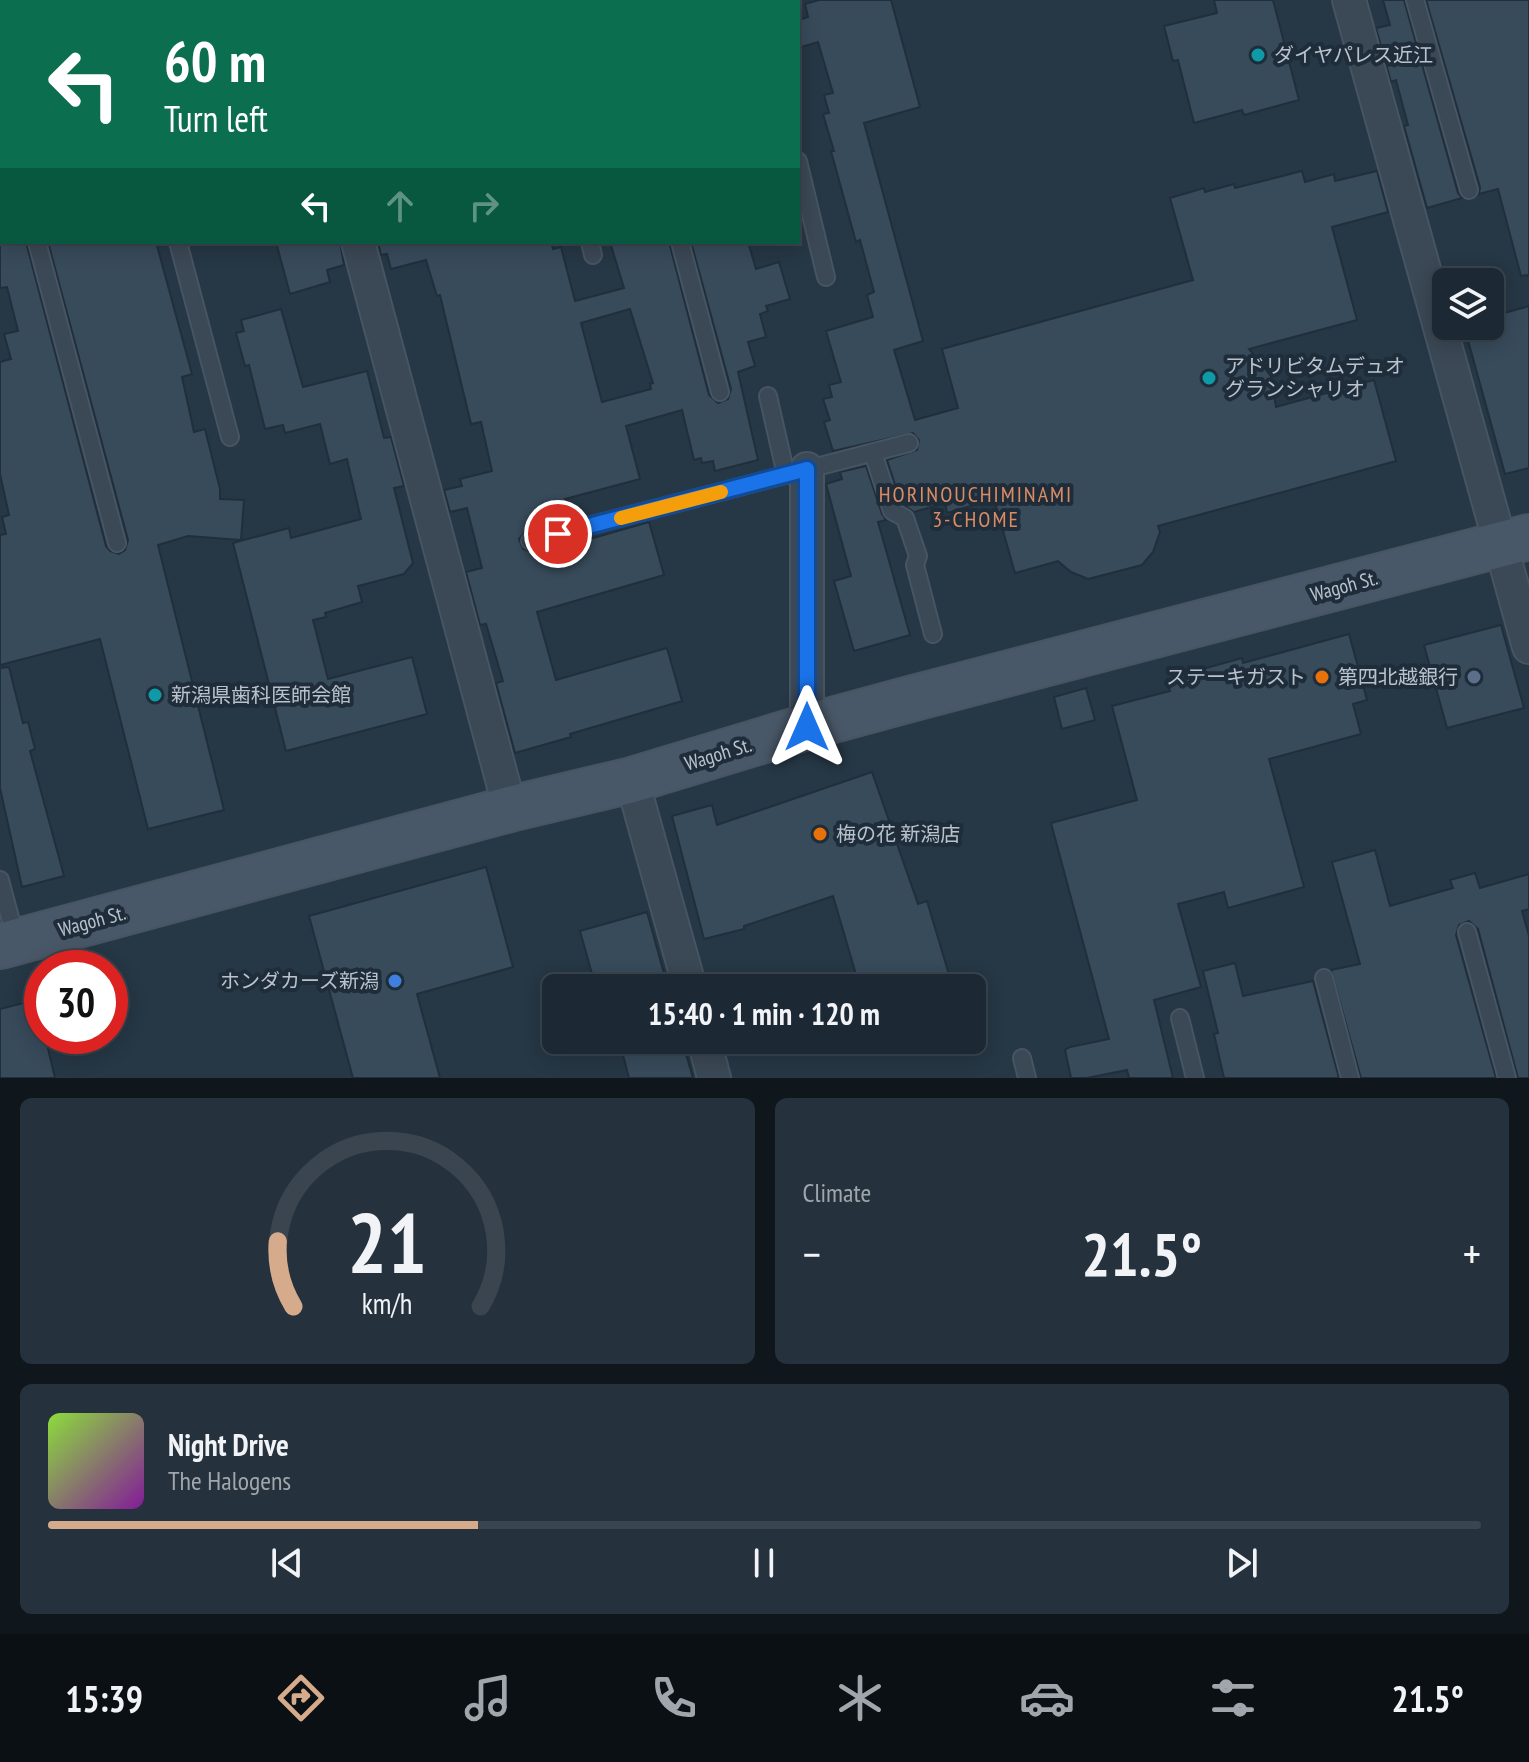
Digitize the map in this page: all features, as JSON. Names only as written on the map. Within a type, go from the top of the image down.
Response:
[{"type":"main road","name":"Wagoh St.","points":[[8,944],[510,809],[632,780],[807,727],[1515,541]]},
{"type":"street","points":[[1349,0],[1515,541],[1529,647]]},
{"type":"street","points":[[359,244],[510,809]]},
{"type":"street","points":[[797,472],[807,727]]},
{"type":"street","points":[[632,780],[686,974]]},
{"type":"street","points":[[708,1054],[714,1078]]},
{"type":"lane","points":[[1415,0],[1469,190]]},
{"type":"lane","points":[[800,169],[826,277]]},
{"type":"lane","points":[[38,244],[117,543]]},
{"type":"lane","points":[[179,244],[230,437]]},
{"type":"lane","points":[[681,244],[720,392]]},
{"type":"lane","points":[[768,396],[797,472]]},
{"type":"lane","points":[[530,541],[909,443]]},
{"type":"lane","points":[[873,453],[892,511],[905,518],[918,556],[915,565],[933,634]]},
{"type":"lane","points":[[0,880],[8,944]]},
{"type":"lane","points":[[1467,932],[1507,1078]]},
{"type":"lane","points":[[1324,978],[1350,1078]]},
{"type":"lane","points":[[1180,1018],[1195,1078]]},
{"type":"lane","points":[[1022,1058],[1027,1078]]},
{"type":"building","points":[[819,0],[891,0],[920,107],[864,123],[923,341],[894,350],[915,420],[958,408],[942,349],[1193,280],[1170,198],[1204,188],[1205,192],[1234,184],[1235,188],[1302,171],[1305,182],[1334,174],[1335,181],[1377,171],[1388,212],[1332,227],[1357,320],[1249,349],[1271,376],[1276,407],[1374,380],[1396,461],[1158,526],[1160,532],[1153,552],[1142,565],[1088,579],[1071,572],[1058,561],[1015,573],[994,499],[947,513],[945,503],[914,512],[901,503],[887,460],[917,450],[919,440],[913,433],[833,451],[824,422],[830,420],[823,399],[832,397],[829,385],[841,382],[826,331],[873,317],[867,295],[874,292],[860,240],[856,242],[831,151],[834,151],[823,114],[829,113],[824,95],[833,93],[818,42],[800,47],[800,19],[808,17],[805,4]]},
{"type":"building","points":[[1214,0],[1273,0],[1299,100],[1244,115],[1242,110],[1194,123],[1178,60],[1173,61],[1164,26],[1217,13]]},
{"type":"building","points":[[1383,0],[1404,0],[1458,193],[1462,198],[1427,208],[1404,126],[1408,125],[1396,80],[1391,82],[1376,28],[1390,25]]},
{"type":"building","points":[[1426,0],[1529,0],[1529,275],[1521,276],[1498,189],[1479,194],[1480,187]]},
{"type":"building","points":[[0,244],[27,244],[106,546],[119,554],[125,550],[128,540],[49,244],[157,244],[192,374],[182,377],[194,432],[205,429],[220,499],[244,500],[241,540],[188,536],[158,545],[224,810],[148,829],[100,639],[0,665],[0,535],[6,534],[2,517],[9,515],[0,474],[0,362],[11,359],[4,334],[18,331],[7,287],[0,288]]},
{"type":"building","points":[[277,244],[340,244],[344,265],[327,270],[330,282],[290,294]]},
{"type":"building","points":[[378,244],[552,244],[553,249],[561,247],[575,301],[624,288],[611,244],[670,244],[709,395],[718,403],[728,399],[731,389],[692,244],[749,244],[756,269],[779,262],[790,299],[766,306],[768,311],[760,314],[766,337],[748,342],[755,366],[738,372],[758,460],[715,471],[713,461],[702,463],[701,458],[694,460],[682,410],[626,426],[640,479],[565,499],[570,519],[527,530],[519,539],[523,549],[533,552],[649,522],[664,575],[537,612],[556,680],[667,648],[682,701],[515,753],[496,683],[503,681],[486,624],[480,625],[466,572],[482,568],[467,508],[450,512],[444,490],[462,486],[460,479],[492,471],[481,422],[471,424],[440,295],[437,296],[426,260],[391,269],[387,254],[381,255]],"holes":[[[630,309],[653,383],[650,384],[651,389],[602,402],[581,323]]]},
{"type":"building","points":[[1529,306],[1529,468],[1505,474],[1468,340],[1504,340],[1504,313]]},
{"type":"building","points":[[281,309],[303,387],[367,371],[384,438],[391,437],[404,486],[394,488],[413,563],[404,574],[358,586],[362,602],[325,613],[326,617],[313,620],[328,679],[412,657],[427,714],[286,751],[233,543],[289,528],[291,538],[361,519],[347,459],[330,464],[320,424],[285,433],[283,425],[265,429],[249,365],[245,366],[236,333],[244,331],[241,320]]},
{"type":"building","points":[[866,466],[886,520],[878,522],[910,635],[854,651],[834,581],[851,576],[826,484],[842,479],[840,472]]},
{"type":"building","name":"第四北越銀行","points":[[1501,625],[1524,708],[1447,728],[1424,645]]},
{"type":"building","points":[[1349,634],[1367,700],[1353,704],[1361,734],[1269,759],[1304,887],[1228,908],[1224,892],[1178,904],[1201,987],[1154,1000],[1173,1078],[1129,1078],[1127,1070],[1071,1078],[1065,1050],[1109,1039],[1051,823],[1137,800],[1112,706],[1170,691],[1167,679],[1242,658],[1243,663]]},
{"type":"building","points":[[9,667],[23,723],[28,722],[35,749],[30,751],[64,876],[22,887],[0,788],[0,668]]},
{"type":"building","points":[[1086,688],[1095,720],[1062,729],[1054,697]]},
{"type":"building","points":[[872,772],[918,904],[927,901],[949,974],[856,974],[833,896],[744,926],[744,929],[704,939],[672,816],[712,805],[717,825]]},
{"type":"building","points":[[1375,850],[1390,906],[1453,888],[1450,880],[1475,873],[1480,888],[1529,874],[1529,909],[1522,911],[1529,936],[1529,1078],[1518,1078],[1478,929],[1469,921],[1459,925],[1456,935],[1496,1078],[1361,1078],[1331,970],[1360,964],[1332,862]]},
{"type":"building","name":"ホンダカーズ新潟","points":[[486,867],[513,967],[417,994],[440,1078],[353,1078],[309,916]]},
{"type":"building","points":[[647,912],[664,974],[592,974],[580,931]]},
{"type":"building","points":[[1235,963],[1243,996],[1313,981],[1339,1078],[1224,1078],[1214,1034],[1218,1033],[1203,971]]},
{"type":"building","points":[[24,1003],[24,1054],[49,1054],[55,1078],[0,1078],[0,1009]]},
{"type":"building","points":[[623,1054],[686,1054],[693,1078],[629,1078]]},
{"type":"slow traffic","points":[[621,518],[721,492]]},
{"type":"place","name":"ダイヤパレス近江","points":[[1258,55]]},
{"type":"place","name":"アドリビタムデュオ グランシャリオ","points":[[1209,378]]},
{"type":"place","name":"ステーキガスト","points":[[1322,677]]},
{"type":"place","name":"第四北越銀行","points":[[1474,677]]},
{"type":"place","name":"新潟県歯科医師会館","points":[[155,695]]},
{"type":"place","name":"梅の花 新潟店","points":[[820,834]]},
{"type":"place","name":"ホンダカーズ新潟","points":[[395,981]]},
{"type":"district","name":"HORINOUCHIMINAMI 3-CHOME","points":[[976,506]]},
{"type":"route","points":[[558,534],[807,469],[807,727]]}]
